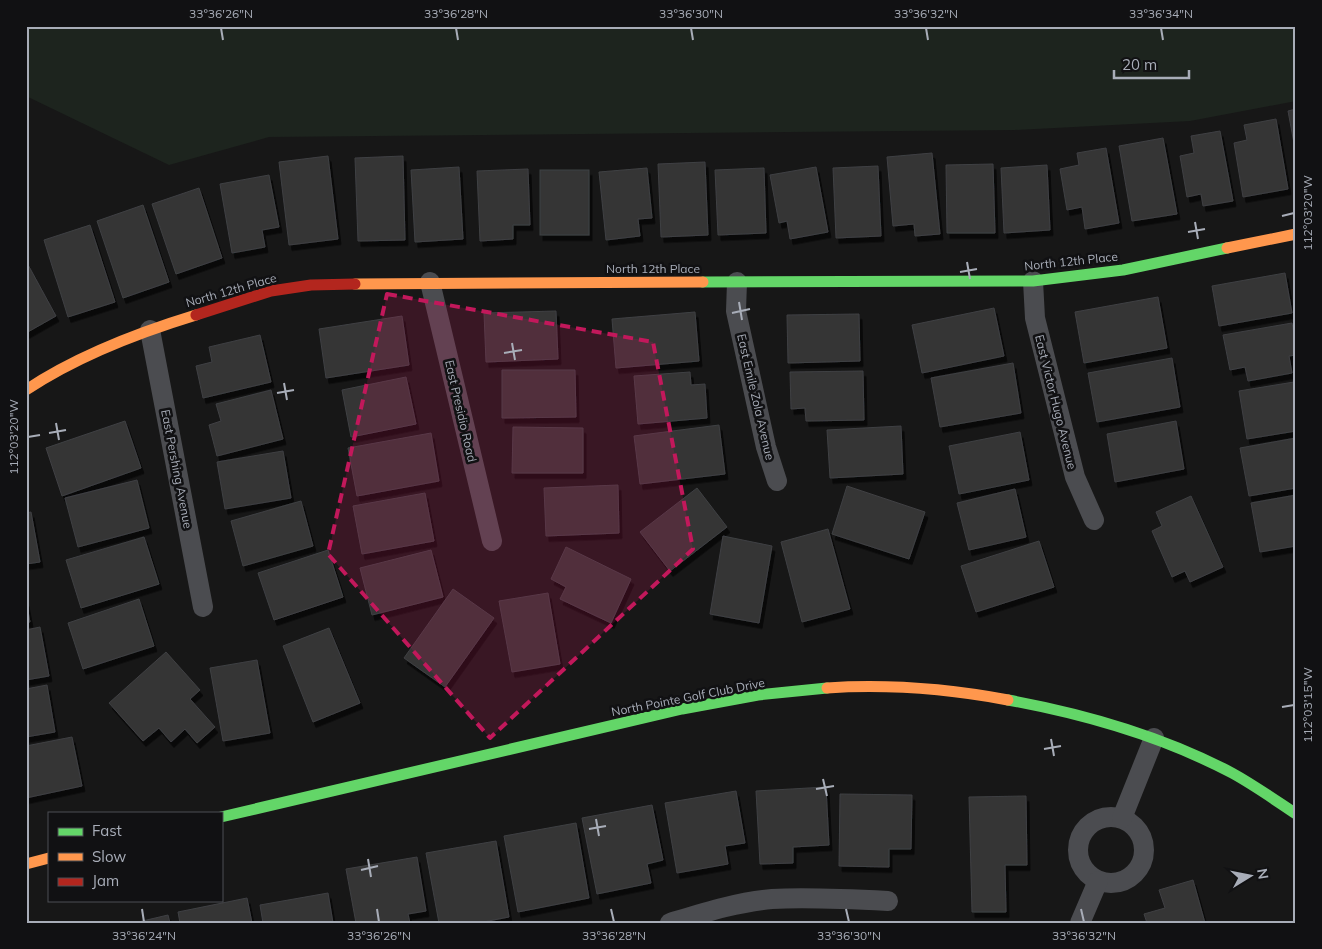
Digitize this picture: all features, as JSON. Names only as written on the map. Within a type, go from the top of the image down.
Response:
[{"type":"street","name":"North 12th Place","points":[[26,390],[60,368],[150,330],[234,301],[271,291],[311,286],[430,282],[1033,281],[1123,270],[1296,234]]},
{"type":"street","name":"East Victor Hugo Avenue","points":[[1033,281],[1035,318],[1075,477],[1094,520]]},
{"type":"street","name":"East Presidio Road","points":[[430,282],[492,541]]},
{"type":"street","name":"East Emile Zola Avenue","points":[[737,282],[736,311],[766,447],[777,481]]},
{"type":"street","name":"East Pershing Avenue","points":[[150,330],[203,607]]},
{"type":"street","name":"North Pointe Golf Club Drive","points":[[222,817],[663,714],[748,697],[834,688],[894,688],[972,694],[1043,708],[1154,738],[1232,773],[1296,814]]},
{"type":"street","points":[[1122,818],[1154,738]]},
{"type":"street","points":[[1109,816],[1122,818],[1134,825],[1141,834],[1145,851],[1142,862],[1135,874],[1126,880],[1116,883],[1098,881],[1083,868],[1079,859],[1079,839],[1089,824],[1099,818],[1109,816]]},
{"type":"street","points":[[26,864],[48,858]]},
{"type":"street","points":[[1080,923],[1098,881]]},
{"type":"street","points":[[682,921],[738,904],[771,899],[837,898],[888,901]]},
{"type":"highlighted area","points":[[387,294],[653,342],[693,549],[490,738],[328,554]]},
{"type":"shaded area","points":[[26,26],[1296,26],[1296,101],[1190,121],[1015,130],[269,137],[169,165],[26,96]]},
{"type":"building","points":[[1296,109],[1296,154],[1288,111]]},
{"type":"building","points":[[1276,119],[1288,189],[1243,197],[1234,143],[1247,140],[1244,125]]},
{"type":"building","points":[[1220,131],[1233,201],[1203,206],[1201,194],[1187,197],[1180,156],[1194,153],[1191,136]]},
{"type":"building","points":[[1163,138],[1177,214],[1132,221],[1119,146]]},
{"type":"building","points":[[1106,148],[1119,223],[1085,229],[1082,207],[1067,210],[1060,169],[1079,165],[1077,153]]},
{"type":"building","points":[[932,153],[940,234],[915,236],[914,224],[893,226],[887,157]]},
{"type":"building","points":[[328,156],[338,239],[289,245],[279,162]]},
{"type":"building","points":[[403,156],[405,240],[358,241],[355,158]]},
{"type":"building","points":[[705,162],[708,235],[661,237],[658,164]]},
{"type":"building","points":[[993,164],[995,233],[947,233],[946,165]]},
{"type":"building","points":[[1047,165],[1050,230],[1004,233],[1001,168]]},
{"type":"building","points":[[878,166],[881,236],[836,238],[833,168]]},
{"type":"building","points":[[459,167],[463,239],[415,242],[411,170]]},
{"type":"building","points":[[816,167],[828,232],[790,239],[787,221],[779,223],[770,175]]},
{"type":"building","points":[[647,168],[652,218],[638,219],[640,236],[606,240],[599,172]]},
{"type":"building","points":[[764,168],[766,233],[718,235],[715,170]]},
{"type":"building","points":[[528,169],[530,225],[513,225],[513,239],[480,241],[477,171]]},
{"type":"building","points":[[540,170],[589,170],[589,235],[540,235]]},
{"type":"building","points":[[269,175],[279,227],[262,230],[265,247],[232,253],[220,184]]},
{"type":"building","points":[[199,188],[222,258],[176,274],[152,204]]},
{"type":"building","points":[[143,205],[169,282],[123,298],[97,221]]},
{"type":"building","points":[[90,225],[115,302],[68,317],[44,240]]},
{"type":"building","points":[[26,261],[56,316],[26,333]]},
{"type":"building","points":[[1285,273],[1292,313],[1219,326],[1212,286]]},
{"type":"building","points":[[1158,297],[1167,348],[1084,363],[1075,312]]},
{"type":"building","points":[[994,308],[1004,356],[922,373],[912,325]]},
{"type":"building","points":[[556,311],[558,359],[486,362],[484,313]]},
{"type":"building","points":[[695,312],[699,361],[616,368],[612,319]]},
{"type":"building","points":[[859,314],[860,361],[788,363],[787,315]]},
{"type":"building","points":[[402,316],[409,365],[326,378],[319,329]]},
{"type":"building","points":[[1292,323],[1296,355],[1289,356],[1292,373],[1248,381],[1245,367],[1230,370],[1223,335]]},
{"type":"building","points":[[260,335],[271,382],[203,398],[196,366],[212,362],[209,347]]},
{"type":"building","points":[[1172,358],[1180,407],[1097,422],[1088,373]]},
{"type":"building","points":[[1013,363],[1021,413],[940,427],[931,378]]},
{"type":"building","points":[[502,370],[575,370],[576,417],[502,418]]},
{"type":"building","points":[[863,371],[864,420],[806,421],[805,408],[791,409],[790,372]]},
{"type":"building","points":[[690,372],[691,385],[705,384],[707,418],[638,424],[634,376]]},
{"type":"building","points":[[406,377],[416,424],[351,437],[342,390]]},
{"type":"building","points":[[1294,382],[1296,431],[1247,439],[1239,391]]},
{"type":"building","points":[[271,390],[283,439],[217,456],[209,425],[221,421],[216,404]]},
{"type":"building","points":[[125,421],[141,468],[62,496],[46,448]]},
{"type":"building","points":[[1176,421],[1184,469],[1115,482],[1107,434]]},
{"type":"building","points":[[719,425],[725,474],[640,484],[634,436]]},
{"type":"building","points":[[901,426],[903,474],[830,478],[827,430]]},
{"type":"building","points":[[513,427],[583,428],[583,473],[512,473]]},
{"type":"building","points":[[1020,432],[1029,480],[959,494],[949,446]]},
{"type":"building","points":[[431,433],[439,481],[357,496],[348,448]]},
{"type":"building","points":[[1296,438],[1296,488],[1249,496],[1240,448]]},
{"type":"building","points":[[283,451],[291,498],[225,509],[217,462]]},
{"type":"building","points":[[137,480],[149,528],[78,547],[65,498]]},
{"type":"building","points":[[618,485],[619,533],[546,536],[544,488]]},
{"type":"building","points":[[847,486],[925,512],[909,559],[832,534]]},
{"type":"building","points":[[697,488],[727,527],[670,571],[640,532]]},
{"type":"building","points":[[1015,489],[1026,537],[969,550],[957,503]]},
{"type":"building","points":[[425,493],[434,541],[362,554],[353,506]]},
{"type":"building","points":[[1296,495],[1296,546],[1260,552],[1251,503]]},
{"type":"building","points":[[1191,496],[1223,567],[1190,582],[1185,571],[1172,577],[1152,531],[1162,526],[1156,512]]},
{"type":"building","points":[[301,501],[313,546],[243,566],[231,521]]},
{"type":"building","points":[[31,512],[40,562],[26,564],[26,513]]},
{"type":"building","points":[[828,529],[850,609],[802,622],[781,542]]},
{"type":"building","points":[[723,536],[772,546],[759,623],[710,614]]},
{"type":"building","points":[[144,537],[159,584],[81,608],[66,560]]},
{"type":"building","points":[[1039,541],[1054,587],[976,612],[961,566]]},
{"type":"building","points":[[566,547],[631,579],[611,623],[560,599],[566,587],[551,579]]},
{"type":"building","points":[[328,550],[343,597],[274,620],[258,573]]},
{"type":"building","points":[[431,550],[443,597],[372,615],[360,568]]},
{"type":"building","points":[[453,589],[494,618],[445,687],[404,658]]},
{"type":"building","points":[[548,593],[560,664],[512,672],[499,601]]},
{"type":"building","points":[[139,599],[154,646],[83,669],[68,623]]},
{"type":"building","points":[[26,601],[30,622],[26,622]]},
{"type":"building","points":[[40,627],[49,676],[26,680],[26,630]]},
{"type":"building","points":[[329,628],[360,703],[313,722],[283,646]]},
{"type":"building","points":[[166,652],[200,690],[190,699],[215,727],[197,743],[185,729],[171,742],[159,728],[143,741],[109,703]]},
{"type":"building","points":[[257,660],[270,733],[223,741],[210,668]]},
{"type":"building","points":[[47,685],[55,732],[26,737],[26,689]]},
{"type":"building","points":[[72,737],[82,786],[26,798],[26,746]]},
{"type":"building","points":[[826,787],[829,845],[793,847],[793,863],[760,864],[756,791]]},
{"type":"building","points":[[736,791],[745,843],[725,846],[728,864],[677,873],[665,803]]},
{"type":"building","points":[[840,794],[912,795],[911,849],[889,849],[889,867],[839,866]]},
{"type":"building","points":[[1026,796],[1027,865],[1005,865],[1006,912],[972,912],[969,797]]},
{"type":"building","points":[[652,805],[663,860],[647,864],[651,883],[597,894],[582,818]]},
{"type":"building","points":[[576,823],[589,898],[518,912],[504,836]]},
{"type":"building","points":[[496,841],[509,917],[478,923],[439,923],[426,853]]},
{"type":"building","points":[[417,857],[426,911],[408,914],[410,923],[356,923],[346,869]]},
{"type":"building","points":[[1193,880],[1205,923],[1147,923],[1144,914],[1165,908],[1159,890]]},
{"type":"building","points":[[328,893],[333,923],[263,923],[260,905]]},
{"type":"building","points":[[247,898],[252,923],[180,923],[178,912]]},
{"type":"building","points":[[168,915],[170,923],[134,923]]},
{"type":"traffic: fast","points":[[703,282],[1033,281],[1123,270],[1227,248]]},
{"type":"traffic: fast","points":[[222,817],[682,709],[758,695],[827,688]]},
{"type":"traffic: fast","points":[[1008,700],[1094,719],[1151,737],[1232,773],[1296,814]]},
{"type":"traffic: slow","points":[[1227,248],[1296,234]]},
{"type":"traffic: slow","points":[[355,284],[703,282]]},
{"type":"traffic: slow","points":[[26,390],[66,366],[108,346],[196,315]]},
{"type":"traffic: slow","points":[[827,688],[918,688],[1008,700]]},
{"type":"traffic: slow","points":[[26,864],[48,858]]},
{"type":"traffic: jam","points":[[196,315],[271,291],[311,285],[355,284]]}]
